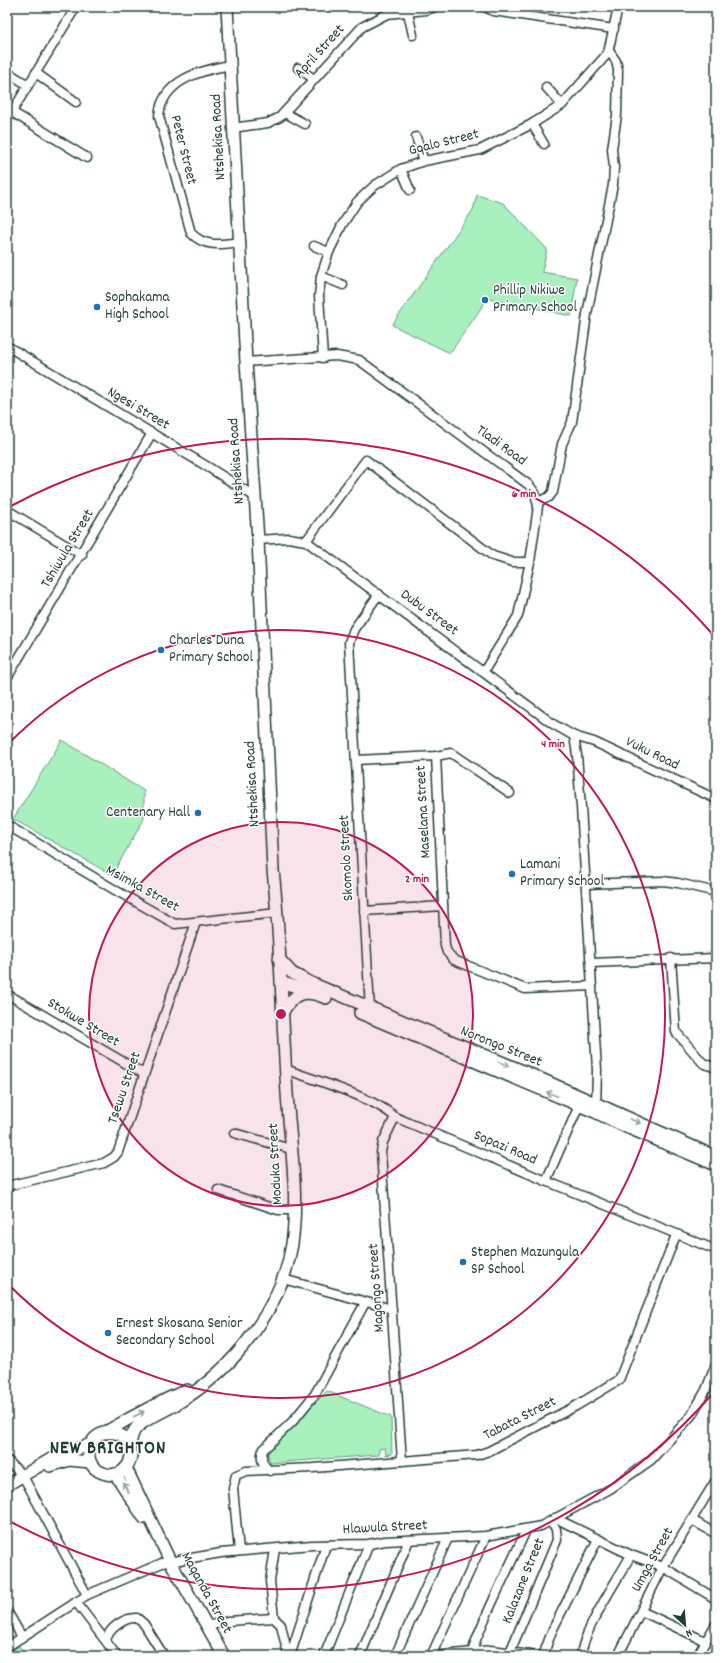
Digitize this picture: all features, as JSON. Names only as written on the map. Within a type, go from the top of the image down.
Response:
[{"type":"street","points":[[7,120],[76,7]]},
{"type":"street","name":"Ntshekisa Road","points":[[228,7],[232,128],[241,242],[246,362],[258,540],[265,721],[273,870],[278,913]]},
{"type":"street","name":"April Street","points":[[232,128],[268,123],[285,112],[354,34],[366,25],[387,14],[426,10],[435,7]]},
{"type":"street","points":[[485,7],[493,11],[614,29]]},
{"type":"street","name":"Gqalo Street","points":[[323,358],[319,303],[322,276],[329,252],[342,225],[357,202],[374,186],[401,169],[424,161],[480,150],[532,124],[562,105],[609,51],[618,7]]},
{"type":"street","points":[[408,12],[413,35]]},
{"type":"street","points":[[484,671],[518,616],[530,562],[538,502],[548,497],[553,492],[562,444],[572,422],[587,314],[613,185],[614,167],[612,149],[617,115],[618,70],[616,61],[609,51]]},
{"type":"street","name":"Peter Street","points":[[231,65],[201,71],[171,88],[161,103],[159,116],[191,233],[201,241],[208,244],[241,242]]},
{"type":"street","points":[[298,68],[314,79]]},
{"type":"street","points":[[7,72],[28,85]]},
{"type":"street","points":[[36,73],[76,102]]},
{"type":"street","points":[[546,87],[562,105]]},
{"type":"street","points":[[12,112],[87,158]]},
{"type":"street","points":[[285,112],[306,124]]},
{"type":"street","points":[[532,124],[544,144]]},
{"type":"street","points":[[416,137],[424,161]]},
{"type":"street","points":[[401,169],[410,190]]},
{"type":"street","points":[[314,246],[329,252]]},
{"type":"street","points":[[322,276],[343,285]]},
{"type":"street","name":"Ngesi Street","points":[[7,346],[254,496]]},
{"type":"street","name":"Tladi Road","points":[[246,362],[348,357],[364,363],[526,482],[535,493],[538,502]]},
{"type":"street","name":"Tshiwula Street","points":[[8,672],[82,555],[152,433]]},
{"type":"street","points":[[306,541],[366,460],[493,556],[512,562],[530,562]]},
{"type":"street","points":[[7,510],[82,555]]},
{"type":"street","name":"Dubu Street","points":[[258,540],[289,538],[306,541],[484,671],[547,720],[574,736]]},
{"type":"street","name":"Skomolo Street","points":[[370,1008],[352,705],[350,639],[354,629],[379,594]]},
{"type":"street","points":[[574,736],[577,755],[591,963],[597,1070],[596,1108]]},
{"type":"street","name":"Vuku Road","points":[[574,736],[594,742],[716,799]]},
{"type":"street","points":[[356,760],[436,756],[451,753],[510,793]]},
{"type":"street","name":"Maselana Street","points":[[436,756],[445,946],[447,952],[454,960],[525,989],[592,986]]},
{"type":"street","name":"Msimka Street","points":[[7,825],[168,922],[175,924],[278,913]]},
{"type":"street","points":[[586,884],[662,881],[678,883],[716,892]]},
{"type":"street","points":[[364,911],[443,906]]},
{"type":"street","name":"Moduka Street","points":[[130,1445],[136,1428],[179,1402],[203,1384],[228,1363],[252,1335],[272,1304],[282,1279],[292,1244],[294,1210],[279,959],[278,913]]},
{"type":"street","name":"Tsewu Street","points":[[7,1186],[104,1163],[114,1157],[118,1152],[196,922]]},
{"type":"street","points":[[591,963],[671,958],[716,958]]},
{"type":"street","points":[[671,958],[676,1032],[703,1063],[716,1068]]},
{"type":"street","name":"Norongo Street","points":[[279,959],[297,976],[370,1008],[523,1071],[581,1102]]},
{"type":"street","name":"Norongo Street","points":[[281,982],[311,992],[716,1156]]},
{"type":"street","points":[[283,1012],[293,998],[311,992]]},
{"type":"street","name":"Stokwe Street","points":[[7,994],[144,1074]]},
{"type":"street","name":"Sopazi Road","points":[[285,1069],[342,1090],[383,1108],[395,1117],[676,1235],[716,1250]]},
{"type":"street","points":[[546,1181],[581,1102]]},
{"type":"street","name":"Norongo Street","points":[[596,1108],[624,1126],[716,1165]]},
{"type":"street","name":"Magongo Street","points":[[395,1117],[383,1142],[381,1152],[402,1461]]},
{"type":"street","points":[[234,1132],[273,1145],[291,1149]]},
{"type":"street","points":[[218,1190],[278,1210],[294,1210]]},
{"type":"street","name":"Tabata Street","points":[[239,1551],[233,1488],[236,1475],[246,1471],[270,1471],[477,1454],[489,1451],[576,1406],[619,1380],[676,1235]]},
{"type":"street","points":[[282,1279],[365,1303],[392,1309]]},
{"type":"street","points":[[270,1471],[262,1462],[263,1450],[300,1413],[322,1383],[365,1303]]},
{"type":"street","name":"Hlawula Street","points":[[7,1647],[87,1595],[170,1561],[239,1551],[486,1536],[526,1530],[553,1520],[610,1489],[651,1460],[691,1416],[706,1390],[716,1364]]},
{"type":"street","name":"Moduka Street","points":[[105,1433],[165,1400],[203,1384]]},
{"type":"street","points":[[105,1433],[117,1433],[122,1436],[130,1445],[131,1457],[126,1468],[115,1474],[103,1474],[98,1471],[90,1462],[89,1450],[91,1444],[99,1435],[105,1433]]},
{"type":"street","points":[[7,1485],[50,1459],[91,1444]]},
{"type":"street","points":[[7,1460],[23,1476],[87,1595]]},
{"type":"street","points":[[23,1476],[69,1460],[90,1462]]},
{"type":"street","name":"Maqanda Street","points":[[126,1468],[170,1561],[224,1656]]},
{"type":"street","name":"Maqanda Street","points":[[115,1474],[162,1545]]},
{"type":"street","name":"Umga Street","points":[[618,1656],[663,1567],[716,1480]]},
{"type":"street","points":[[553,1520],[631,1555],[663,1567],[716,1599]]},
{"type":"street","name":"Kalazane Street","points":[[510,1652],[557,1540],[553,1520]]},
{"type":"street","points":[[692,1520],[716,1534]]},
{"type":"street","points":[[471,1654],[526,1530]]},
{"type":"street","points":[[486,1536],[433,1656],[471,1654],[490,1650],[541,1656],[598,1539]]},
{"type":"street","points":[[395,1656],[448,1538]]},
{"type":"street","points":[[360,1656],[409,1540]]},
{"type":"street","points":[[324,1656],[369,1544]]},
{"type":"street","points":[[290,1654],[326,1545]]},
{"type":"street","points":[[275,1549],[270,1581],[274,1618],[281,1625],[287,1652],[290,1654]]},
{"type":"street","points":[[581,1656],[584,1643],[593,1624],[631,1555]]},
{"type":"street","points":[[76,1602],[117,1656]]},
{"type":"street","points":[[7,1611],[22,1637]]},
{"type":"street","points":[[641,1611],[705,1641]]},
{"type":"street","points":[[106,1640],[109,1632],[114,1627],[130,1618],[137,1618],[144,1624],[164,1656]]},
{"type":"street","points":[[206,1626],[228,1621],[274,1618]]},
{"type":"street","points":[[697,1656],[716,1624]]},
{"type":"green space","points":[[477,195],[503,203],[547,249],[542,272],[577,278],[571,316],[488,298],[450,353],[392,325],[473,210]]},
{"type":"green space","points":[[62,740],[144,791],[144,819],[112,875],[13,819]]},
{"type":"green space","points":[[327,1391],[391,1417],[392,1454],[386,1455],[385,1448],[379,1449],[379,1455],[270,1463],[267,1451]]},
{"type":"green space","points":[[19,1646],[25,1656],[7,1656],[7,1653]]},
{"type":"place","name":"Phillip Nikiwe Primary School","points":[[485,300]]},
{"type":"place","name":"Sophakama High School","points":[[97,307]]},
{"type":"place","name":"Charles Duna Primary School","points":[[161,650]]},
{"type":"place","name":"Centenary Hall","points":[[198,813]]},
{"type":"place","name":"Lamani Primary School","points":[[512,874]]},
{"type":"place","name":"Stephen Mazungula SP School","points":[[463,1262]]},
{"type":"place","name":"Ernest Skosana Senior Secondary School","points":[[108,1333]]},
{"type":"district","name":"NEW BRIGHTON","points":[[108,1449]]}]
